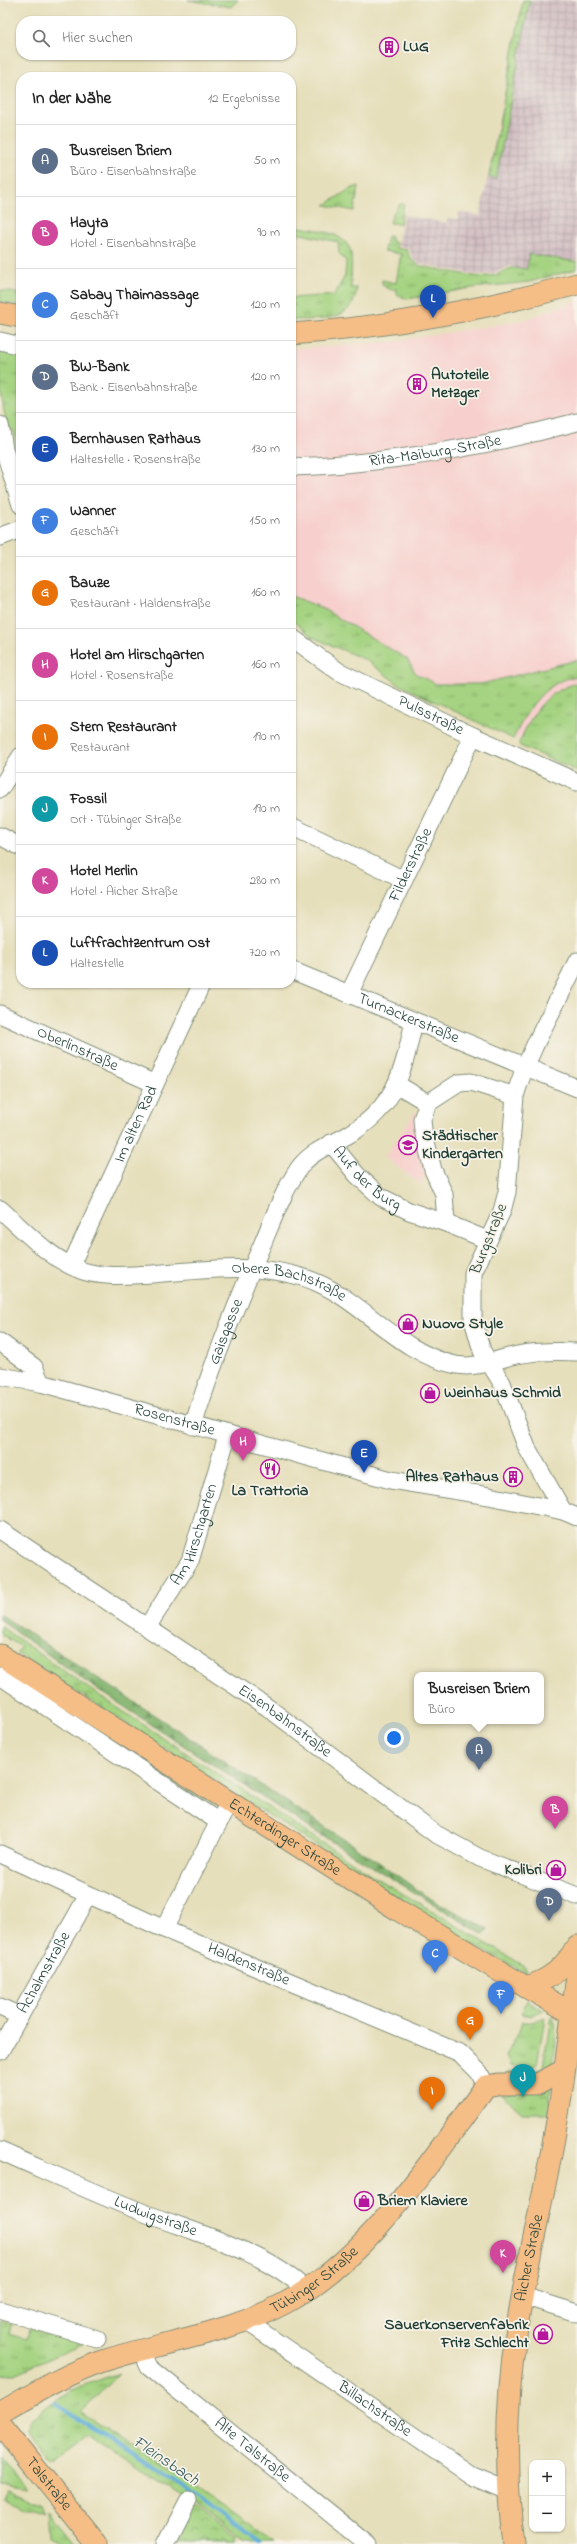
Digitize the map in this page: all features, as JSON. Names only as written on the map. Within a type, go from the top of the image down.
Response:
[{"type":"main road","points":[[296,334],[378,327],[433,318],[488,307],[577,284]]},
{"type":"main road","points":[[0,313],[16,316]]},
{"type":"main road","name":"Echterdinger Straße","points":[[0,1655],[229,1802],[526,1987],[575,2015]]},
{"type":"main road","points":[[526,1987],[549,1979],[562,1969],[577,1946]]},
{"type":"main road","name":"Aicher Straße","points":[[514,2544],[508,2491],[509,2404],[516,2329],[552,2148],[564,2070],[575,2015],[577,1975]]},
{"type":"main road","points":[[486,2086],[498,2084],[538,2084],[564,2070]]},
{"type":"main road","name":"Tübinger Straße","points":[[0,2413],[79,2371],[142,2350],[246,2321],[272,2310],[307,2291],[332,2272],[366,2239],[410,2186],[486,2086]]},
{"type":"main road","name":"Talstraße","points":[[0,2424],[97,2544]]},
{"type":"street","points":[[0,341],[16,345]]},
{"type":"street","name":"Rita-Maiburg-Straße","points":[[296,467],[424,455],[470,447],[577,422]]},
{"type":"street","points":[[0,425],[4,449],[16,489]]},
{"type":"street","points":[[0,537],[16,531]]},
{"type":"street","name":"Pulsstraße","points":[[296,641],[338,671],[473,736],[577,782]]},
{"type":"street","name":"Filderstraße","points":[[349,994],[473,736]]},
{"type":"street","points":[[0,789],[16,764]]},
{"type":"street","points":[[296,828],[404,880]]},
{"type":"street","points":[[0,836],[16,844]]},
{"type":"street","name":"Burgstraße","points":[[570,1514],[527,1448],[502,1383],[489,1365],[477,1336],[471,1294],[473,1273],[487,1240],[502,1211],[507,1192],[515,1096],[525,1068],[577,961]]},
{"type":"street","name":"Turnackerstraße","points":[[296,972],[525,1068],[577,1088]]},
{"type":"street","name":"Im alten Rad","points":[[71,1265],[200,988]]},
{"type":"street","name":"Oberlinstraße","points":[[0,1014],[155,1084]]},
{"type":"street","name":"Auf der Burg","points":[[414,1021],[398,1085],[383,1108],[374,1116],[331,1144],[357,1175],[381,1197],[409,1211],[446,1223],[487,1240]]},
{"type":"street","points":[[446,1223],[444,1194],[433,1170],[423,1130],[422,1119],[428,1103],[459,1083],[471,1082],[515,1096]]},
{"type":"street","points":[[398,1085],[428,1103]]},
{"type":"street","name":"Gaisgasse","points":[[193,1426],[219,1349],[281,1201],[299,1168],[315,1152],[331,1144]]},
{"type":"street","name":"Obere Bachstraße","points":[[0,1209],[54,1255],[83,1271],[105,1275],[252,1268],[285,1272],[325,1286],[402,1342],[439,1360],[458,1365],[489,1365],[516,1355],[533,1352],[577,1352]]},
{"type":"street","points":[[0,1342],[34,1367],[41,1383]]},
{"type":"street","name":"Rosenstraße","points":[[0,1376],[41,1383],[227,1436],[391,1480],[570,1514]]},
{"type":"street","name":"Am Hirschgarten","points":[[147,1626],[186,1569],[194,1552],[227,1436]]},
{"type":"street","name":"Eisenbahnstraße","points":[[0,1530],[147,1626],[301,1730],[434,1833],[480,1858],[577,1896]]},
{"type":"street","name":"Echterdinger Straße","points":[[0,1676],[219,1822]]},
{"type":"street","points":[[164,1929],[229,1802]]},
{"type":"street","name":"Haldenstraße","points":[[0,1854],[164,1929],[460,2053],[479,2072],[486,2086]]},
{"type":"street","name":"Achalmstraße","points":[[0,2051],[88,1895]]},
{"type":"street","points":[[0,2007],[20,2016]]},
{"type":"street","name":"Ludwigstraße","points":[[0,2151],[136,2210],[269,2263],[290,2275],[307,2291]]},
{"type":"street","points":[[523,2296],[577,2313]]},
{"type":"street","points":[[0,2310],[97,2339]]},
{"type":"street","name":"Billachstraße","points":[[246,2321],[472,2476],[508,2491]]},
{"type":"street","name":"Alte Talstraße","points":[[142,2350],[149,2366],[368,2544]]},
{"type":"street","points":[[166,2544],[188,2501]]},
{"type":"shaded area","points":[[523,0],[577,0],[577,260],[520,269],[510,266],[494,273],[479,275],[420,264],[414,260],[409,248],[397,246],[404,215],[446,223],[448,218],[458,219],[459,212],[480,216]]},
{"type":"shaded area","points":[[577,301],[577,764],[474,719],[296,620],[296,349],[390,342],[521,321]]},
{"type":"shaded area","name":"Städtischer Kindergarten","points":[[416,1111],[428,1169],[420,1184],[385,1157]]},
{"type":"green space","points":[[188,0],[238,0],[231,7]]},
{"type":"green space","points":[[523,0],[530,0],[496,179],[489,177]]},
{"type":"green space","points":[[359,186],[354,211],[325,205],[350,189]]},
{"type":"green space","points":[[400,204],[404,204],[400,224],[390,223],[393,213]]},
{"type":"green space","points":[[296,227],[335,235],[348,245],[351,253],[351,288],[357,288],[354,300],[349,308],[342,314],[323,319],[296,320],[296,298],[334,295],[345,276],[346,261],[339,253],[338,242],[296,233]]},
{"type":"green space","points":[[387,236],[391,237],[391,241],[396,243],[396,248],[407,250],[410,258],[420,266],[479,277],[496,275],[511,268],[527,269],[529,254],[577,262],[577,269],[529,282],[472,288],[407,299],[397,295],[397,289],[391,290],[382,285],[382,280],[396,283],[401,254],[384,251]]},
{"type":"green space","points":[[0,290],[16,293],[16,304],[0,302]]},
{"type":"green space","points":[[0,351],[16,354],[16,467],[12,455],[15,443],[14,431],[9,429],[6,420],[0,381]]},
{"type":"green space","points":[[296,598],[320,607],[407,659],[416,674],[437,684],[481,684],[577,660],[577,676],[565,679],[545,691],[524,717],[513,739],[398,684],[366,660],[312,637],[296,623]]},
{"type":"green space","points":[[577,683],[577,771],[520,746],[519,743],[529,722],[541,705],[556,692]]},
{"type":"green space","points":[[0,1614],[377,1861],[426,1896],[488,1929],[484,1935],[311,1829],[85,1681],[0,1620]]},
{"type":"green space","points":[[0,1626],[94,1692],[370,1874],[523,1965],[526,1973],[460,1938],[17,1653],[21,1647],[0,1633]]},
{"type":"green space","points":[[0,1667],[216,1806],[215,1808],[213,1809]]},
{"type":"green space","points":[[527,2000],[544,2010],[532,2015],[522,2013]]},
{"type":"green space","points":[[551,2016],[554,2022],[556,2039],[554,2059],[546,2073],[536,2078],[502,2077],[509,2072],[518,2075],[531,2074],[543,2066]]},
{"type":"green space","points":[[545,2017],[537,2064],[529,2069],[510,2066],[506,2056],[519,2031],[522,2021],[535,2021]]},
{"type":"green space","points":[[551,2086],[549,2113],[522,2113],[502,2094]]},
{"type":"green space","points":[[0,2320],[12,2323],[9,2334],[27,2339],[30,2329],[83,2344],[13,2375],[0,2374]]},
{"type":"green space","points":[[119,2373],[81,2413],[199,2489],[274,2544],[246,2544],[189,2501],[86,2434],[48,2461],[28,2431],[29,2420],[70,2390]]},
{"type":"green space","points":[[0,2458],[28,2489],[0,2485]]},
{"type":"green space","points":[[8,2491],[40,2504],[46,2513],[35,2509],[25,2509],[4,2499]]},
{"type":"green space","points":[[191,2509],[196,2509],[237,2540],[235,2544],[173,2544]]},
{"type":"green space","points":[[49,2511],[75,2544],[68,2544],[51,2536]]},
{"type":"waterway","name":"Fleinsbach","points":[[55,2403],[184,2488],[260,2544]]},
{"type":"place","name":"LUG","points":[[389,47]]},
{"type":"place","name":"Luftfrachtzentrum Ost","points":[[433,318]]},
{"type":"place","name":"Autoteile Metzger","points":[[417,384]]},
{"type":"place","name":"Städtischer Kindergarten","points":[[408,1145]]},
{"type":"place","name":"Nuovo Style","points":[[408,1324]]},
{"type":"place","name":"Weinhaus Schmid","points":[[430,1393]]},
{"type":"place","name":"Hotel am Hirschgarten","points":[[243,1461]]},
{"type":"place","name":"La Trattoria","points":[[270,1469]]},
{"type":"place","name":"Bernhausen Rathaus","points":[[364,1473]]},
{"type":"place","name":"Altes Rathaus","points":[[513,1477]]},
{"type":"place","name":"Busreisen Briem","points":[[479,1770]]},
{"type":"place","name":"Hayta","points":[[555,1829]]},
{"type":"place","name":"Kolibri","points":[[556,1870]]},
{"type":"place","name":"BW-Bank","points":[[549,1921]]},
{"type":"place","name":"Sabay Thaimassage","points":[[435,1973]]},
{"type":"place","name":"Wanner","points":[[501,2014]]},
{"type":"place","name":"Bauze","points":[[470,2040]]},
{"type":"place","name":"Fossil","points":[[523,2097]]},
{"type":"place","name":"Stern Restaurant","points":[[432,2110]]},
{"type":"place","name":"Briem Klaviere","points":[[364,2201]]},
{"type":"place","name":"Hotel Merlin","points":[[503,2273]]},
{"type":"place","name":"Sauerkonservenfabrik Fritz Schlecht","points":[[543,2334]]}]
